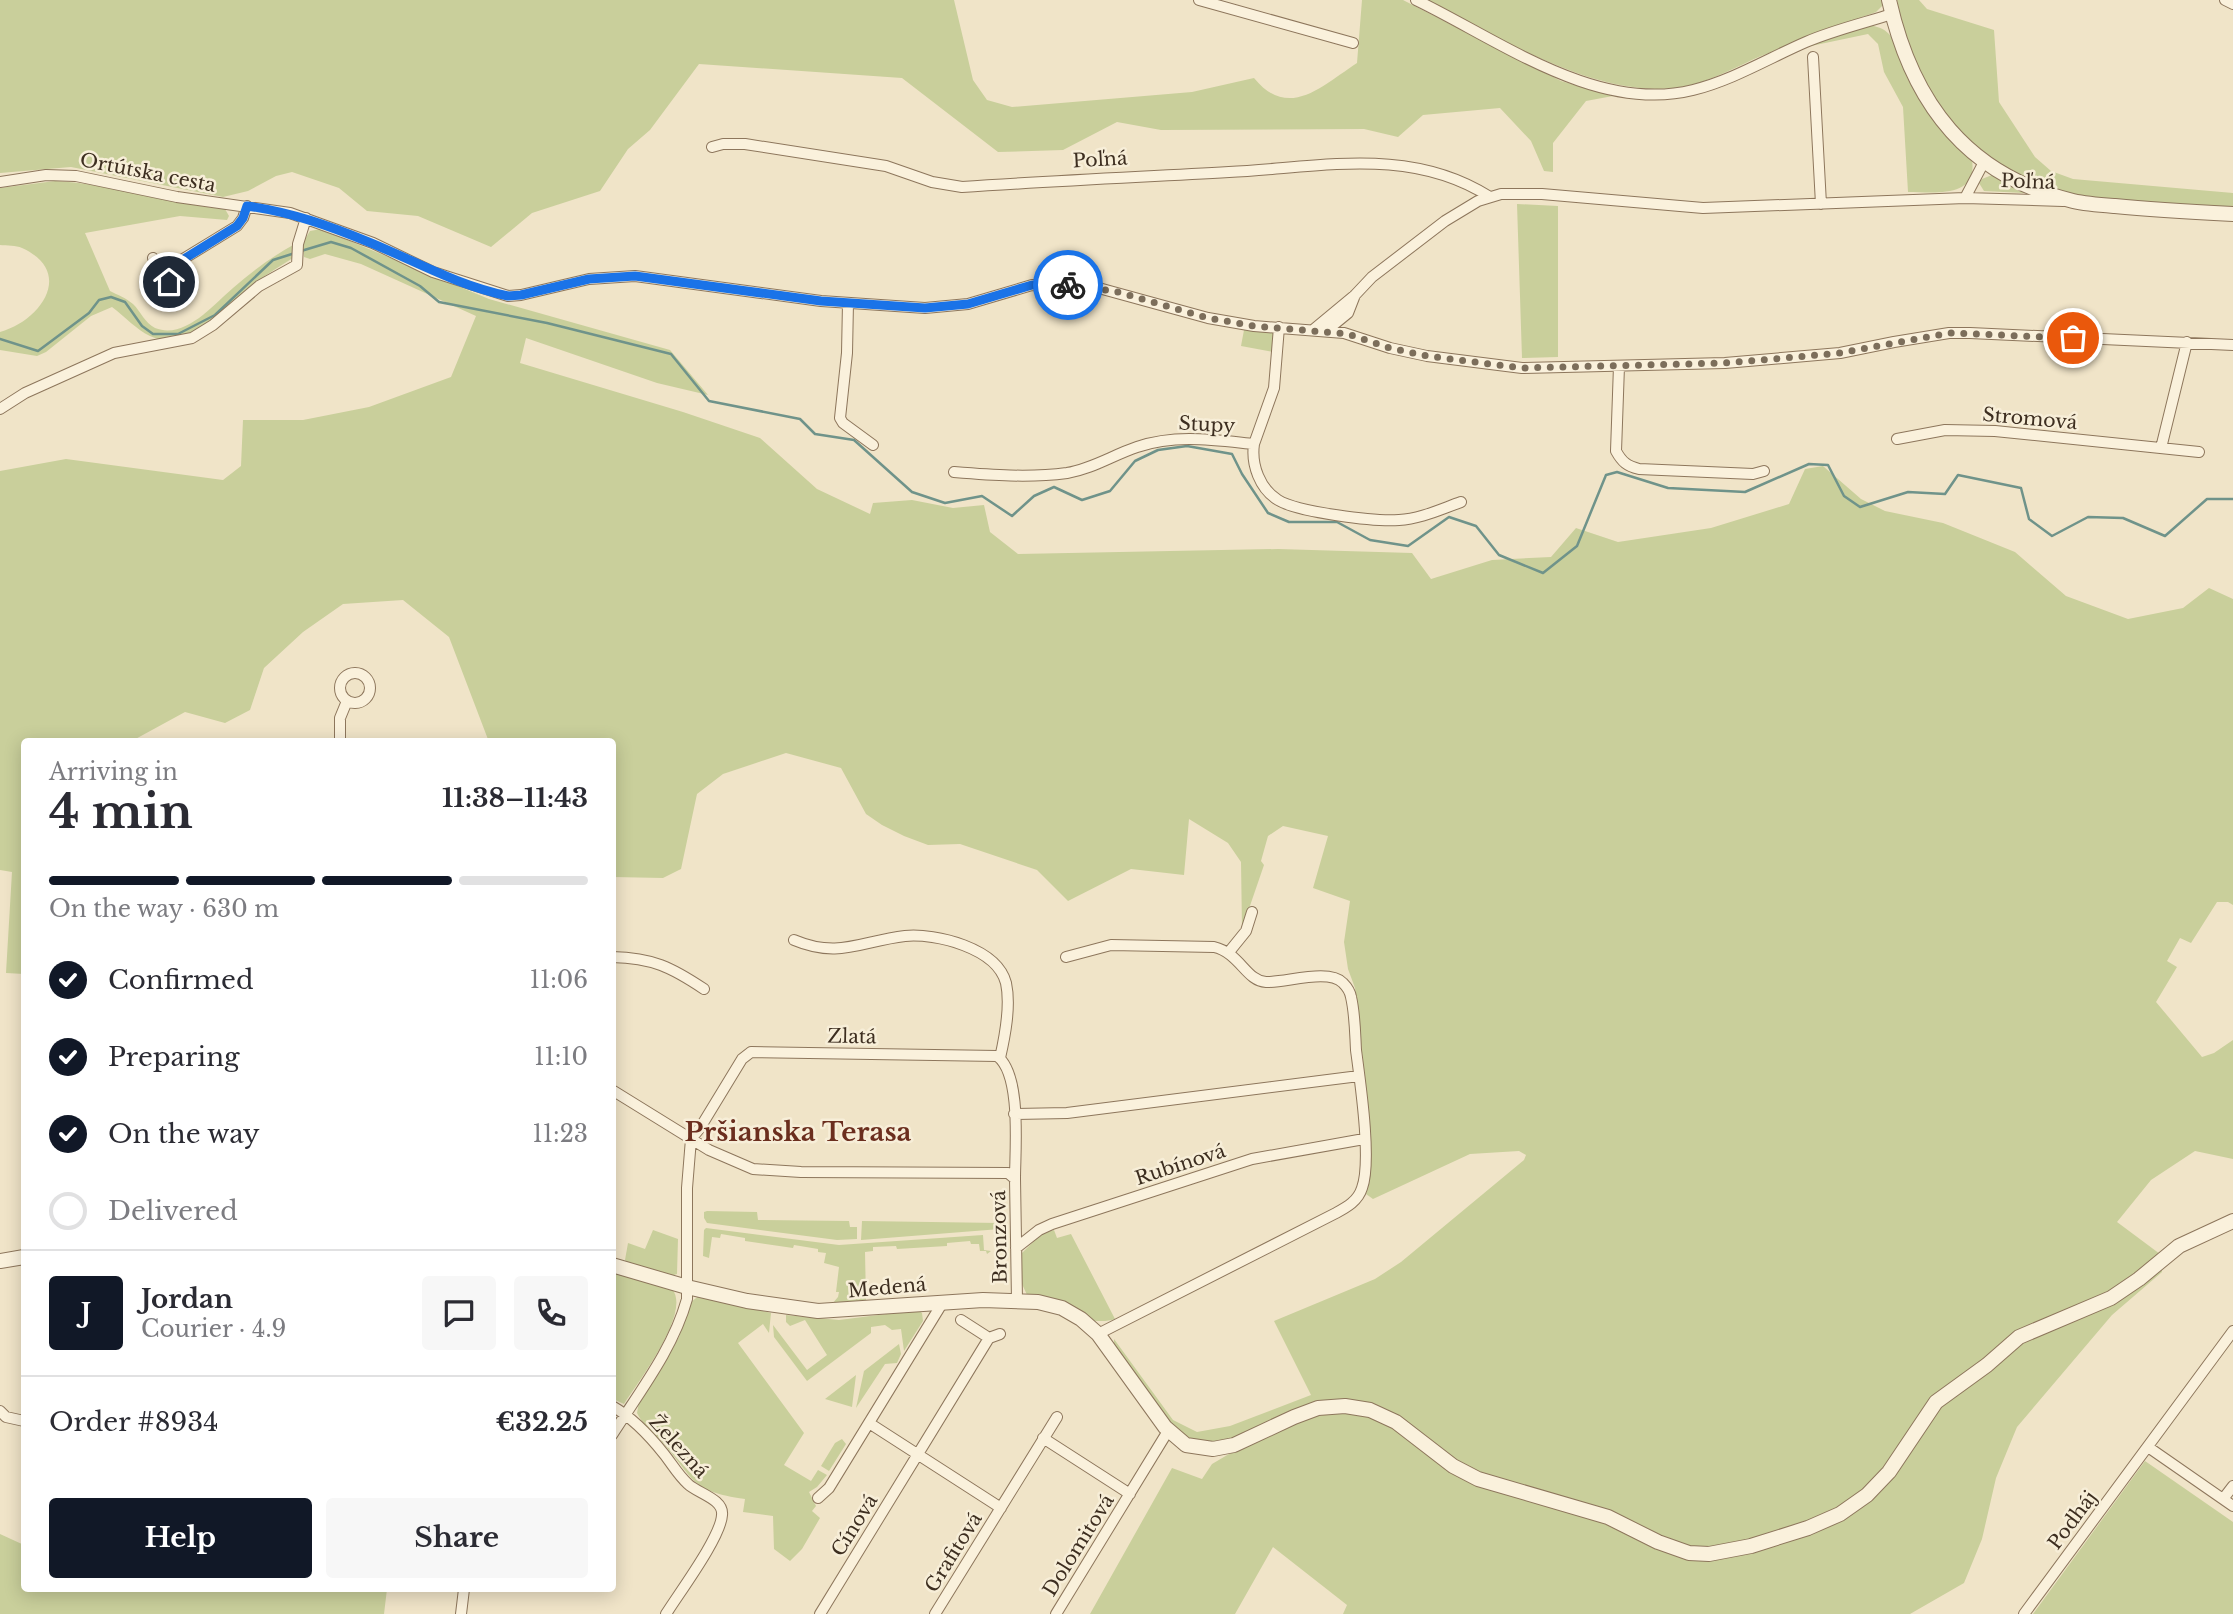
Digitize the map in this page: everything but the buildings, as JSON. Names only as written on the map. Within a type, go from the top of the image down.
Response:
[{"type":"street","points":[[1199,0],[1353,43]]},
{"type":"street","points":[[1416,0],[1577,80],[1604,88],[1652,95],[1671,94],[1716,83],[1891,7],[1899,40],[1924,95],[1942,122],[1984,162],[2016,182],[2076,202]]},
{"type":"street","points":[[2225,0],[2233,4]]},
{"type":"street","points":[[1814,57],[1821,204]]},
{"type":"street","name":"Poľná","points":[[712,147],[723,144],[745,145],[886,166],[932,182],[962,187],[1233,172],[1318,163],[1371,163],[1443,173],[1490,197]]},
{"type":"street","points":[[1965,198],[1984,162]]},
{"type":"street","name":"Ortútska cesta","points":[[0,182],[46,175],[76,176],[177,197],[290,214],[373,243],[433,272],[508,296],[589,279],[635,276],[848,303],[925,308],[949,307],[1032,285],[1073,285],[1114,291],[1208,318],[1349,334],[1390,348],[1486,365],[1522,368],[1725,363],[1822,355],[1949,333],[2233,345]]},
{"type":"street","name":"Poľná","points":[[1339,317],[1372,277],[1465,207],[1490,197],[1514,193],[1703,208],[1965,198],[2076,202],[2233,214]]},
{"type":"street","points":[[153,258],[166,277],[237,226],[247,206]]},
{"type":"street","points":[[0,409],[24,393],[114,353],[192,338],[213,326],[258,286],[297,265],[298,244],[306,218]]},
{"type":"street","points":[[848,303],[841,418],[843,423],[873,445]]},
{"type":"street","points":[[1314,329],[1339,317]]},
{"type":"street","points":[[1326,331],[1339,317]]},
{"type":"street","points":[[1339,317],[1348,324],[1349,334]]},
{"type":"street","points":[[1254,444],[1274,388],[1279,327]]},
{"type":"street","points":[[2161,448],[2187,342]]},
{"type":"street","points":[[1619,366],[1616,451],[1620,460],[1628,466],[1639,469],[1752,474],[1763,471]]},
{"type":"street","name":"Stromová","points":[[1897,439],[1945,430],[1968,430],[2199,452]]},
{"type":"street","name":"Stupy","points":[[954,472],[1005,476],[1065,473],[1091,467],[1138,446],[1179,438],[1254,444],[1254,461],[1263,485],[1279,501],[1291,506],[1359,518],[1397,521],[1461,502]]},
{"type":"street","points":[[340,738],[340,718],[347,701]]},
{"type":"street","points":[[1229,952],[1246,932],[1252,912]]},
{"type":"street","points":[[794,940],[832,950],[919,936],[954,942],[979,952],[997,967],[1006,982],[1007,1003],[1000,1058],[1012,1084],[1015,1179]]},
{"type":"street","points":[[1066,957],[1111,945],[1214,947],[1229,952],[1250,975],[1262,982],[1334,977],[1345,984],[1351,997],[1359,1076],[1364,1178],[1362,1189],[1348,1207],[1098,1334]]},
{"type":"street","points":[[616,957],[666,965],[704,989]]},
{"type":"street","name":"Zlatá","points":[[691,1139],[742,1059],[751,1052],[1000,1058]]},
{"type":"street","points":[[1014,1114],[1067,1113],[1359,1076]]},
{"type":"street","name":"Bronzová","points":[[616,1092],[691,1139],[753,1169],[801,1172],[1004,1172],[1015,1179],[1017,1300]]},
{"type":"street","points":[[616,1429],[676,1332],[687,1299],[687,1188],[691,1139]]},
{"type":"street","name":"Rubínová","points":[[1016,1248],[1039,1230],[1052,1224],[1252,1158],[1364,1139]]},
{"type":"street","points":[[943,1302],[1038,1302],[1062,1308],[1081,1319],[1098,1334],[1168,1431],[1186,1445],[1213,1449],[1234,1446],[1318,1408],[1345,1406],[1370,1410],[1396,1422],[1453,1466],[1478,1479],[1608,1517],[1658,1542],[1689,1553],[1709,1554],[1751,1546],[1808,1528],[1840,1514],[1867,1494],[1889,1472],[1937,1402],[2019,1337],[2111,1298],[2179,1246],[2233,1221]]},
{"type":"street","points":[[0,1261],[21,1257]]},
{"type":"street","name":"Medená","points":[[616,1266],[747,1301],[818,1311],[943,1302]]},
{"type":"street","name":"Medená","points":[[818,1499],[829,1488],[943,1302]]},
{"type":"street","name":"Cínová","points":[[820,1614],[918,1454],[995,1336],[961,1320]]},
{"type":"street","name":"Podháj","points":[[2024,1614],[2233,1331]]},
{"type":"street","name":"Železná","points":[[616,1408],[654,1442],[688,1485],[721,1507],[722,1518],[714,1536],[666,1614]]},
{"type":"street","points":[[0,1411],[6,1417],[21,1420]]},
{"type":"street","name":"Grafitová","points":[[935,1614],[1057,1417]]},
{"type":"street","points":[[869,1423],[918,1454]]},
{"type":"street","name":"Dolomitová","points":[[1056,1614],[1168,1431]]},
{"type":"street","name":"Dolomitová","points":[[1044,1438],[1130,1494]]},
{"type":"street","points":[[2148,1447],[2233,1506]]},
{"type":"street","name":"Grafitová","points":[[918,1454],[1001,1508]]},
{"type":"street","points":[[2223,1499],[2233,1486]]},
{"type":"street","points":[[461,1614],[464,1592]]},
{"type":"green space","points":[[0,0],[954,0],[973,80],[987,100],[1012,107],[1192,92],[1254,78],[1267,91],[1280,97],[1306,95],[1357,63],[1362,0],[1403,0],[1561,81],[1613,96],[1586,101],[1553,143],[1553,172],[1544,171],[1531,141],[1500,108],[1423,115],[1398,137],[1364,129],[1161,130],[1117,122],[1063,150],[998,152],[902,78],[699,64],[650,130],[628,149],[600,191],[532,213],[491,247],[418,216],[367,211],[339,188],[292,172],[276,176],[248,191],[223,197],[71,167],[0,173]]},
{"type":"green space","points":[[1426,0],[1881,0],[1883,5],[1876,12],[1790,44],[1709,79],[1691,85],[1658,89],[1624,86],[1555,65]]},
{"type":"green space","points":[[1897,0],[1919,0],[1927,9],[1994,30],[1999,102],[2035,157],[2051,171],[2073,179],[2233,193],[2233,207],[2155,204],[2078,195],[2041,185],[2009,171],[1981,151],[1956,127],[1936,100],[1919,69]]},
{"type":"green space","points":[[1870,25],[1889,34],[1921,102],[1935,123],[1972,160],[1972,173],[1961,187],[1952,191],[1908,192],[1903,107],[1884,72],[1878,44],[1868,34],[1806,47]]},
{"type":"green space","points":[[1992,175],[2024,193],[1984,191],[1979,183]]},
{"type":"green space","points":[[55,181],[225,209],[229,216],[227,220],[180,216],[85,233],[110,291],[133,304],[155,328],[177,329],[188,325],[255,270],[295,244],[296,256],[256,282],[218,315],[190,333],[176,338],[163,340],[150,336],[112,307],[91,316],[46,352],[37,356],[0,350],[0,332],[28,318],[39,307],[49,282],[47,270],[38,258],[20,247],[0,245],[0,188]]},
{"type":"green space","points":[[1517,204],[1558,206],[1558,357],[1522,358]]},
{"type":"green space","points":[[321,229],[489,299],[670,350],[708,395],[657,383],[526,338],[520,363],[760,438],[817,489],[870,514],[873,503],[912,500],[953,508],[984,505],[990,532],[1018,554],[1278,549],[1412,553],[1431,579],[1492,560],[1551,557],[1576,528],[1618,542],[1711,528],[1789,504],[1805,469],[1823,466],[1861,499],[1885,511],[1943,523],[2015,552],[2066,596],[2128,619],[2183,608],[2209,588],[2233,599],[2233,905],[2217,902],[2191,943],[2180,938],[2167,961],[2177,967],[2156,1002],[2202,1057],[2214,1053],[2233,1040],[2233,1159],[2195,1151],[2151,1180],[2117,1222],[2160,1254],[2162,1272],[2112,1315],[2017,1427],[1996,1478],[1982,1539],[1964,1583],[1910,1614],[1343,1614],[1347,1605],[1273,1547],[1235,1614],[1090,1614],[1172,1468],[1202,1479],[1212,1464],[1229,1454],[1306,1418],[1341,1412],[1370,1417],[1478,1472],[1461,1463],[1399,1416],[1342,1399],[1251,1433],[1214,1444],[1198,1443],[1184,1437],[1172,1427],[1114,1346],[1114,1339],[1173,1420],[1197,1432],[1230,1426],[1311,1395],[1274,1321],[1375,1279],[1401,1262],[1524,1160],[1526,1155],[1519,1151],[1470,1154],[1373,1199],[1366,1194],[1371,1167],[1367,1098],[1355,988],[1348,969],[1344,942],[1350,901],[1313,888],[1328,836],[1283,826],[1268,836],[1261,861],[1264,865],[1242,929],[1241,862],[1228,843],[1189,819],[1184,875],[1131,869],[1068,901],[1037,870],[960,844],[928,845],[882,825],[866,814],[841,768],[786,753],[723,774],[697,794],[681,869],[663,878],[616,877],[616,738],[487,738],[449,637],[403,600],[343,604],[303,632],[264,668],[250,710],[225,723],[185,712],[137,738],[21,738],[21,974],[6,973],[12,872],[0,870],[0,471],[66,459],[223,480],[241,466],[243,420],[303,420],[369,407],[451,377],[476,316],[361,264],[325,254],[310,259],[304,257],[302,244],[310,231]]},
{"type":"green space","points":[[1244,330],[1274,333],[1273,352],[1241,346]]},
{"type":"green space","points":[[704,1212],[757,1212],[758,1220],[849,1221],[850,1227],[857,1227],[857,1239],[837,1240],[707,1223]]},
{"type":"green space","points":[[862,1221],[1000,1223],[1000,1229],[861,1240]]},
{"type":"green space","points":[[706,1228],[839,1245],[983,1235],[984,1250],[991,1251],[987,1254],[986,1251],[980,1251],[979,1244],[971,1244],[970,1241],[947,1243],[947,1246],[897,1249],[896,1246],[873,1247],[873,1251],[865,1252],[866,1300],[862,1303],[832,1304],[839,1292],[836,1292],[839,1267],[824,1263],[826,1253],[794,1245],[793,1248],[745,1241],[745,1238],[721,1234],[720,1238],[712,1237],[709,1258],[703,1256]]},
{"type":"green space","points":[[653,1230],[678,1239],[677,1274],[671,1276],[627,1263],[625,1260],[628,1243],[645,1249]]},
{"type":"green space","points":[[1054,1230],[1057,1238],[1071,1234],[1115,1319],[1094,1321],[1028,1297],[1022,1284],[1021,1254],[1041,1234]]},
{"type":"green space","points":[[616,1271],[672,1289],[676,1300],[675,1314],[661,1347],[624,1404],[616,1400]]},
{"type":"green space","points":[[700,1295],[771,1313],[769,1333],[763,1324],[738,1343],[804,1433],[784,1465],[811,1481],[818,1470],[827,1475],[809,1492],[816,1506],[812,1511],[820,1518],[802,1549],[790,1561],[774,1549],[773,1516],[743,1512],[745,1499],[713,1492],[695,1482],[637,1413],[639,1402],[679,1337],[691,1302]]},
{"type":"green space","points":[[918,1310],[922,1313],[923,1321],[904,1351],[901,1329],[892,1330],[885,1325],[871,1327],[871,1333],[807,1381],[774,1337],[773,1325],[807,1370],[827,1355],[805,1320],[790,1326],[786,1322],[786,1315],[839,1320]]},
{"type":"green space","points":[[899,1344],[901,1354],[897,1363],[885,1364],[856,1408],[864,1371]]},
{"type":"green space","points":[[856,1375],[852,1407],[825,1399]]},
{"type":"green space","points":[[842,1439],[846,1444],[829,1471],[821,1466],[835,1443]]},
{"type":"green space","points":[[2145,1461],[2233,1522],[2233,1614],[2033,1614]]},
{"type":"green space","points":[[0,1534],[21,1544],[21,1592],[387,1592],[384,1614],[0,1614]]},
{"type":"waterway","points":[[301,251],[331,242],[351,248],[420,286],[439,302],[547,323],[671,354],[709,401],[800,419],[815,434],[854,440],[912,492],[945,503],[982,496],[1012,516],[1034,496],[1054,487],[1082,500],[1110,491],[1135,461],[1158,450],[1187,446],[1232,454],[1268,513],[1289,522],[1337,522],[1370,540],[1408,546],[1449,517],[1476,526],[1499,555],[1543,573],[1577,546],[1606,475],[1617,472],[1668,488],[1745,492],[1809,464],[1828,465],[1844,496],[1860,507],[1908,492],[1945,494],[1958,475],[2021,488],[2029,519],[2052,536],[2088,517],[2123,518],[2165,536],[2207,499],[2233,499]]},
{"type":"waterway","points":[[0,339],[38,351],[89,313],[99,300],[111,297],[125,302],[142,326],[153,334],[178,334],[215,315],[273,260],[295,253]]},
{"type":"way so far","points":[[1068,285],[1114,291],[1208,318],[1254,326],[1348,334],[1390,348],[1427,356],[1522,368],[1725,363],[1840,353],[1949,333],[2073,338]]},
{"type":"district","name":"Pršianska Terasa","points":[[798,1132]]},
{"type":"route","points":[[169,282],[163,272],[237,226],[247,206],[306,218],[373,243],[433,272],[508,296],[589,279],[635,276],[821,301],[925,308],[968,304],[1032,285],[1068,285]]}]
